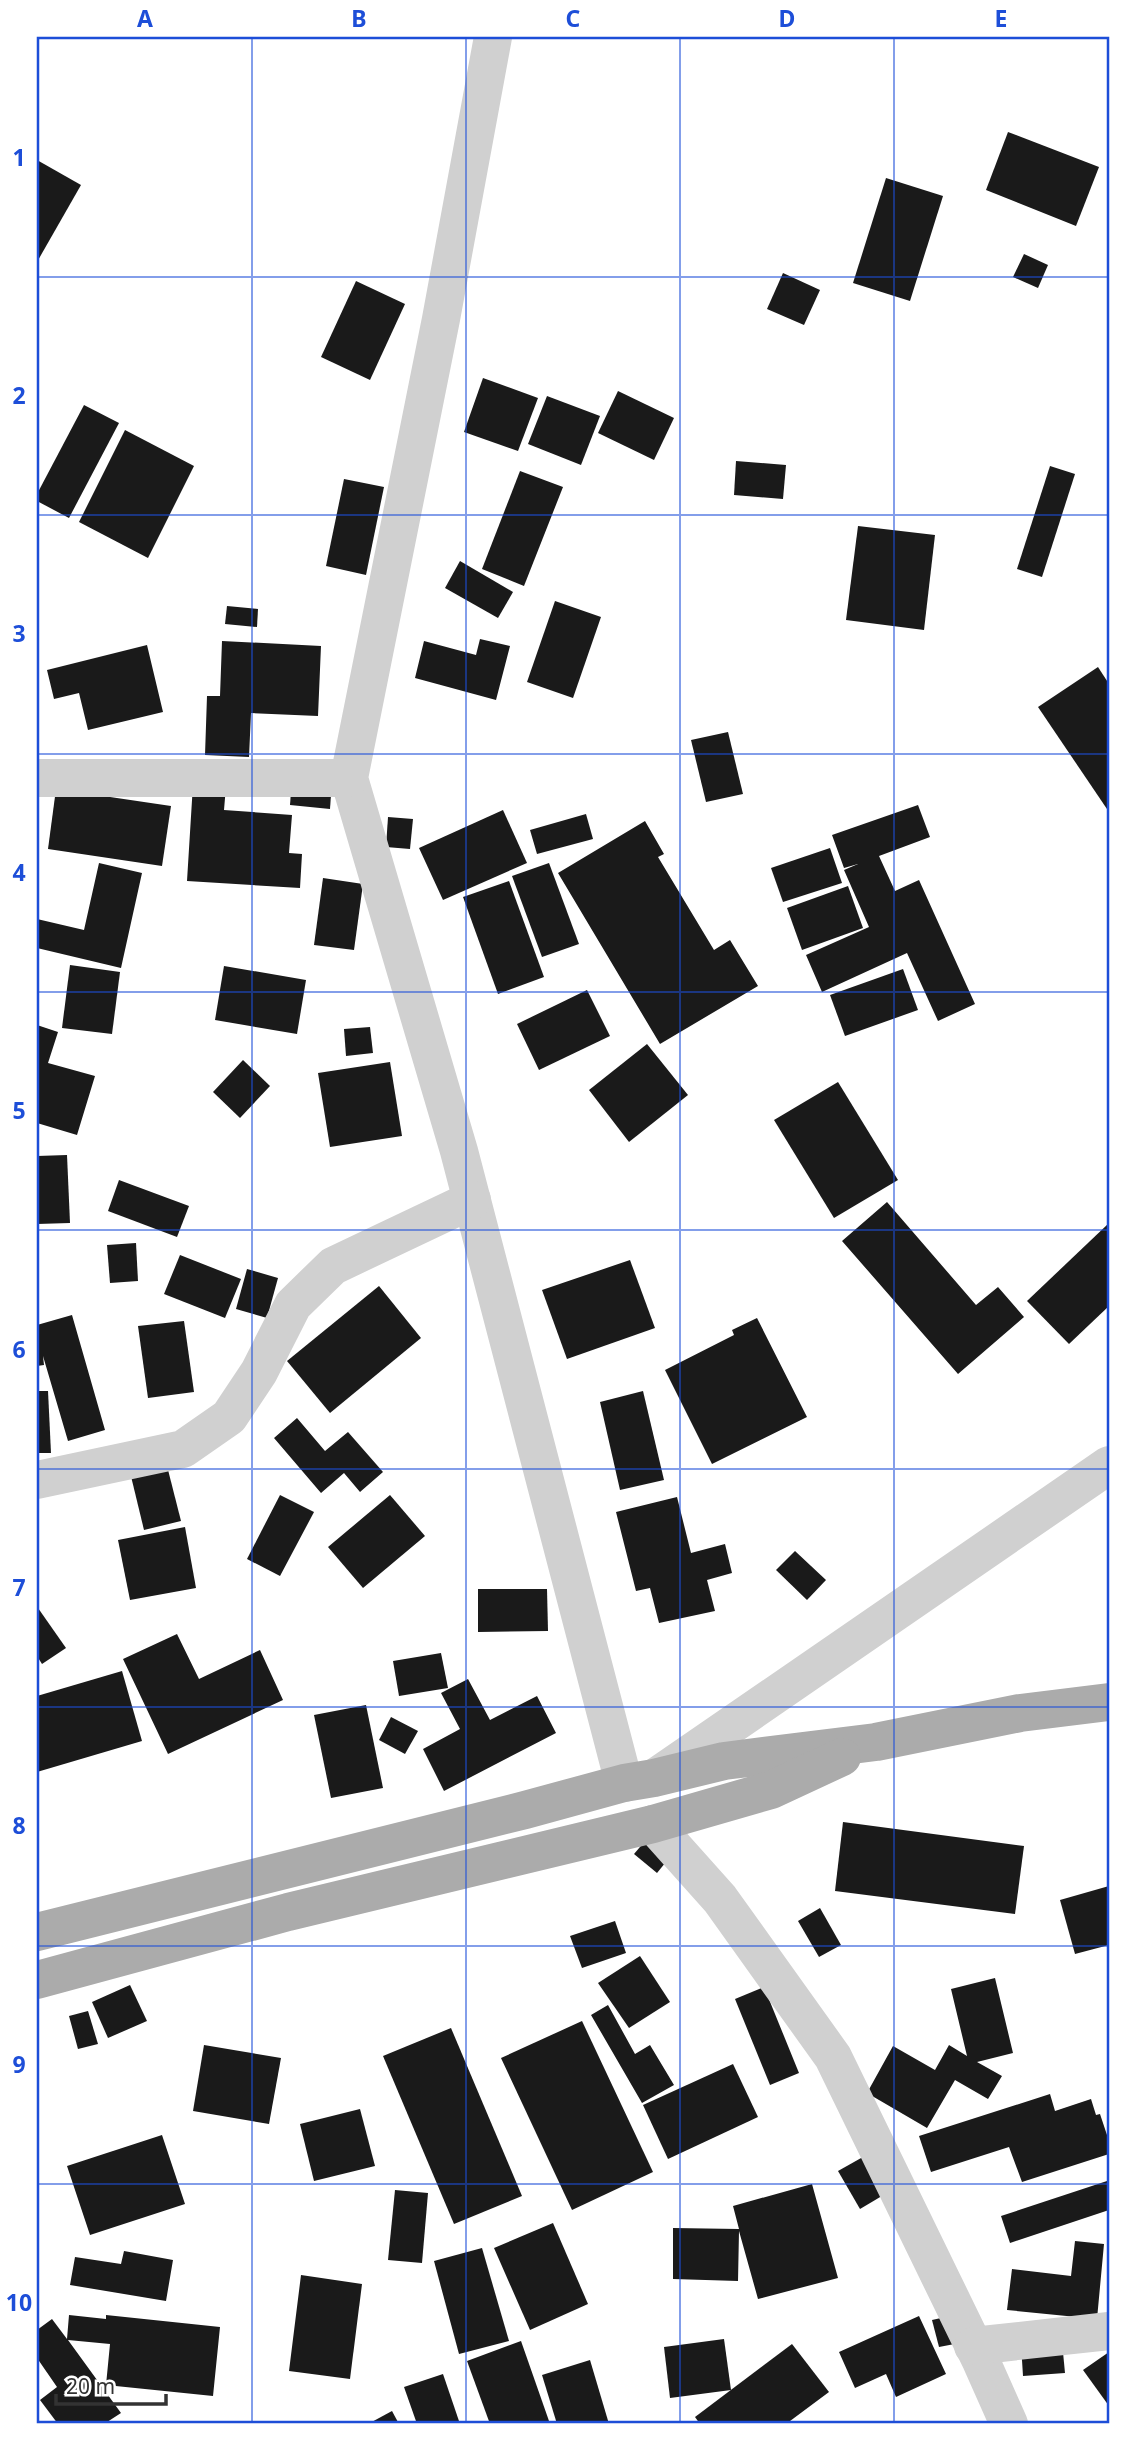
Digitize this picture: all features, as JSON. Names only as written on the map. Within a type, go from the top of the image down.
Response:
[{"type":"main road","points":[[37,1932],[724,1761],[876,1742],[1020,1713],[1109,1702]]},
{"type":"main road","points":[[37,1980],[288,1912],[653,1824],[771,1790],[876,1742]]},
{"type":"street","points":[[493,37],[441,319],[349,778],[639,1781],[1109,1465]]},
{"type":"street","points":[[37,778],[349,778]]},
{"type":"street","points":[[37,1480],[183,1449],[229,1417],[259,1372],[293,1305],[332,1266],[472,1200]]},
{"type":"street","points":[[653,1824],[720,1899],[833,2057],[1009,2424]]},
{"type":"street","points":[[973,2346],[1109,2331]]},
{"type":"building","points":[[1008,132],[1099,167],[1076,226],[986,190]]},
{"type":"building","points":[[37,160],[81,185],[37,262]]},
{"type":"building","points":[[886,178],[943,196],[910,301],[853,283]]},
{"type":"building","points":[[1024,254],[1048,265],[1038,288],[1013,277]]},
{"type":"building","points":[[783,273],[820,290],[804,325],[767,309]]},
{"type":"building","points":[[356,281],[405,304],[370,380],[321,357]]},
{"type":"building","points":[[483,378],[538,398],[518,451],[464,432]]},
{"type":"building","points":[[618,391],[674,418],[654,460],[598,433]]},
{"type":"building","points":[[547,396],[600,416],[581,465],[528,444]]},
{"type":"building","points":[[84,405],[119,423],[69,518],[37,501],[37,494]]},
{"type":"building","points":[[125,430],[194,466],[148,558],[79,522]]},
{"type":"building","points":[[736,461],[786,465],[783,499],[734,495]]},
{"type":"building","points":[[1050,466],[1075,474],[1042,577],[1017,569]]},
{"type":"building","points":[[520,471],[563,487],[524,586],[482,569]]},
{"type":"building","points":[[344,479],[384,487],[366,575],[326,566]]},
{"type":"building","points":[[858,526],[935,535],[924,630],[846,620]]},
{"type":"building","points":[[460,561],[513,592],[498,618],[445,588]]},
{"type":"building","points":[[555,601],[601,617],[573,698],[527,682]]},
{"type":"building","points":[[227,606],[258,609],[257,627],[225,624]]},
{"type":"building","points":[[480,639],[510,646],[496,700],[415,678],[424,641],[476,655]]},
{"type":"building","points":[[222,641],[321,646],[318,716],[251,713],[249,757],[205,755],[207,696],[220,696]]},
{"type":"building","points":[[147,645],[163,712],[88,730],[79,693],[54,699],[47,670]]},
{"type":"building","points":[[1098,667],[1109,684],[1109,812],[1038,707]]},
{"type":"building","points":[[728,732],[743,794],[706,802],[691,740]]},
{"type":"building","points":[[292,778],[332,781],[330,809],[290,805]]},
{"type":"building","points":[[193,784],[226,786],[224,810],[292,815],[289,853],[302,854],[300,888],[187,881]]},
{"type":"building","points":[[56,789],[171,806],[162,866],[48,849]]},
{"type":"building","points":[[918,805],[930,837],[879,856],[895,891],[919,880],[975,1004],[938,1021],[907,953],[822,992],[806,955],[869,927],[844,870],[858,864],[844,868],[832,835]]},
{"type":"building","points":[[503,810],[527,863],[443,900],[419,848]]},
{"type":"building","points":[[586,814],[593,839],[537,854],[530,830]]},
{"type":"building","points":[[388,817],[413,819],[410,849],[386,847]]},
{"type":"building","points":[[645,821],[664,854],[658,857],[714,950],[730,940],[758,986],[660,1044],[558,873]]},
{"type":"building","points":[[830,848],[842,883],[783,902],[771,868]]},
{"type":"building","points":[[99,863],[142,873],[121,968],[37,948],[37,919],[84,930]]},
{"type":"building","points":[[549,863],[579,944],[542,957],[512,876]]},
{"type":"building","points":[[323,878],[363,884],[354,950],[314,945]]},
{"type":"building","points":[[509,881],[544,977],[498,994],[463,897]]},
{"type":"building","points":[[848,886],[863,928],[802,950],[787,908]]},
{"type":"building","points":[[70,965],[120,972],[112,1034],[62,1028]]},
{"type":"building","points":[[224,966],[306,980],[297,1034],[215,1020]]},
{"type":"building","points":[[903,969],[918,1010],[845,1036],[830,995]]},
{"type":"building","points":[[587,990],[610,1036],[539,1070],[517,1024]]},
{"type":"building","points":[[37,1025],[58,1032],[48,1063],[95,1076],[77,1135],[37,1123]]},
{"type":"building","points":[[370,1027],[373,1053],[346,1056],[344,1029]]},
{"type":"building","points":[[647,1044],[688,1095],[629,1142],[589,1090]]},
{"type":"building","points":[[243,1060],[270,1086],[240,1118],[213,1092]]},
{"type":"building","points":[[390,1062],[402,1136],[330,1147],[318,1073]]},
{"type":"building","points":[[838,1082],[898,1180],[834,1218],[774,1120]]},
{"type":"building","points":[[67,1155],[70,1223],[37,1224],[37,1156]]},
{"type":"building","points":[[119,1180],[189,1206],[177,1237],[108,1211]]},
{"type":"building","points":[[887,1202],[976,1305],[998,1287],[1024,1317],[958,1374],[842,1241]]},
{"type":"building","points":[[1109,1223],[1109,1306],[1069,1344],[1027,1301]]},
{"type":"building","points":[[136,1243],[138,1281],[110,1283],[107,1245]]},
{"type":"building","points":[[180,1255],[241,1279],[225,1318],[164,1294]]},
{"type":"building","points":[[630,1260],[655,1328],[567,1359],[542,1290]]},
{"type":"building","points":[[247,1269],[278,1278],[267,1318],[236,1309]]},
{"type":"building","points":[[379,1286],[421,1338],[330,1413],[287,1361]]},
{"type":"building","points":[[72,1315],[105,1430],[68,1441],[43,1356],[44,1365],[37,1366],[37,1325]]},
{"type":"building","points":[[757,1318],[807,1417],[712,1464],[665,1370],[734,1335],[732,1330]]},
{"type":"building","points":[[184,1321],[194,1392],[148,1398],[138,1326]]},
{"type":"building","points":[[37,1391],[48,1391],[51,1453],[37,1453]]},
{"type":"building","points":[[643,1391],[664,1480],[620,1490],[600,1402]]},
{"type":"building","points":[[297,1418],[325,1451],[348,1432],[383,1472],[360,1492],[344,1473],[321,1493],[274,1438]]},
{"type":"building","points":[[165,1458],[181,1521],[144,1530],[129,1468]]},
{"type":"building","points":[[280,1495],[314,1512],[280,1576],[247,1559]]},
{"type":"building","points":[[390,1495],[425,1536],[363,1588],[328,1547]]},
{"type":"building","points":[[677,1497],[691,1553],[725,1544],[732,1573],[707,1580],[715,1611],[659,1623],[650,1588],[636,1591],[616,1512]]},
{"type":"building","points":[[185,1527],[196,1588],[130,1600],[118,1540]]},
{"type":"building","points":[[795,1551],[826,1580],[807,1600],[776,1570]]},
{"type":"building","points":[[478,1589],[547,1589],[548,1631],[478,1632]]},
{"type":"building","points":[[38,1608],[66,1648],[42,1664],[37,1656]]},
{"type":"building","points":[[177,1634],[199,1679],[260,1650],[283,1700],[168,1754],[123,1659]]},
{"type":"building","points":[[441,1653],[448,1688],[399,1696],[393,1661]]},
{"type":"building","points":[[122,1671],[142,1741],[37,1772],[37,1696]]},
{"type":"building","points":[[468,1679],[490,1720],[537,1696],[556,1733],[444,1791],[423,1749],[460,1729],[441,1693]]},
{"type":"building","points":[[366,1705],[383,1788],[331,1798],[314,1715]]},
{"type":"building","points":[[391,1717],[418,1731],[405,1754],[379,1740]]},
{"type":"building","points":[[843,1822],[1024,1846],[1015,1914],[835,1891]]},
{"type":"building","points":[[657,1827],[679,1846],[657,1873],[634,1854]]},
{"type":"building","points":[[1109,1886],[1109,1945],[1075,1954],[1060,1900]]},
{"type":"building","points":[[820,1908],[841,1945],[819,1957],[798,1921]]},
{"type":"building","points":[[615,1921],[626,1953],[582,1968],[570,1936]]},
{"type":"building","points":[[640,1956],[670,2002],[629,2028],[598,1983]]},
{"type":"building","points":[[995,1978],[1013,2053],[977,2062],[1002,2076],[988,2099],[955,2080],[927,2128],[867,2093],[893,2046],[935,2070],[949,2045],[967,2056],[951,1989]]},
{"type":"building","points":[[130,1985],[147,2021],[108,2038],[92,2002]]},
{"type":"building","points":[[764,1987],[799,2073],[770,2085],[735,1999]]},
{"type":"building","points":[[608,2005],[635,2054],[650,2045],[674,2085],[642,2103],[591,2015]]},
{"type":"building","points":[[88,2011],[98,2044],[78,2049],[69,2016]]},
{"type":"building","points":[[582,2021],[653,2172],[572,2210],[501,2058]]},
{"type":"building","points":[[451,2028],[522,2196],[454,2224],[383,2056]]},
{"type":"building","points":[[204,2045],[281,2058],[269,2124],[193,2111]]},
{"type":"building","points":[[733,2064],[758,2117],[668,2159],[643,2105]]},
{"type":"building","points":[[1050,2094],[1055,2111],[1091,2099],[1096,2115],[1100,2114],[1109,2141],[1109,2154],[1022,2182],[1009,2147],[931,2172],[919,2136]]},
{"type":"building","points":[[360,2109],[375,2166],[314,2181],[300,2124]]},
{"type":"building","points":[[162,2135],[185,2204],[90,2235],[67,2166]]},
{"type":"building","points":[[870,2153],[892,2190],[860,2209],[838,2171]]},
{"type":"building","points":[[1107,2181],[1109,2210],[1010,2243],[1001,2216]]},
{"type":"building","points":[[812,2184],[838,2278],[758,2299],[739,2231],[738,2281],[673,2279],[673,2228],[739,2229],[733,2206]]},
{"type":"building","points":[[395,2190],[428,2193],[422,2263],[388,2260]]},
{"type":"building","points":[[553,2223],[588,2304],[530,2330],[494,2248]]},
{"type":"building","points":[[1075,2241],[1104,2244],[1097,2319],[1007,2310],[1012,2269],[1071,2276]]},
{"type":"building","points":[[482,2248],[509,2341],[459,2354],[434,2261]]},
{"type":"building","points":[[124,2251],[173,2260],[166,2301],[70,2285],[75,2257],[121,2264]]},
{"type":"building","points":[[301,2275],[362,2284],[350,2379],[289,2371]]},
{"type":"building","points":[[959,2314],[965,2342],[939,2347],[932,2320]]},
{"type":"building","points":[[69,2315],[106,2319],[106,2315],[220,2327],[213,2396],[106,2385],[110,2344],[68,2340],[121,2413],[104,2424],[58,2424],[40,2400],[57,2387],[37,2358],[37,2330],[52,2319],[67,2339]]},
{"type":"building","points":[[919,2316],[946,2374],[896,2397],[886,2374],[855,2388],[839,2352]]},
{"type":"building","points":[[724,2339],[731,2390],[670,2398],[664,2347]]},
{"type":"building","points":[[521,2341],[549,2421],[539,2424],[490,2424],[467,2361]]},
{"type":"building","points":[[1062,2342],[1065,2373],[1023,2376],[1021,2345]]},
{"type":"building","points":[[792,2344],[829,2392],[786,2424],[700,2424],[695,2417]]},
{"type":"building","points":[[1109,2352],[1109,2406],[1083,2370]]},
{"type":"building","points":[[590,2360],[609,2424],[557,2424],[542,2375]]},
{"type":"building","points":[[443,2374],[460,2424],[417,2424],[404,2387]]},
{"type":"building","points":[[392,2411],[399,2424],[368,2424]]}]
